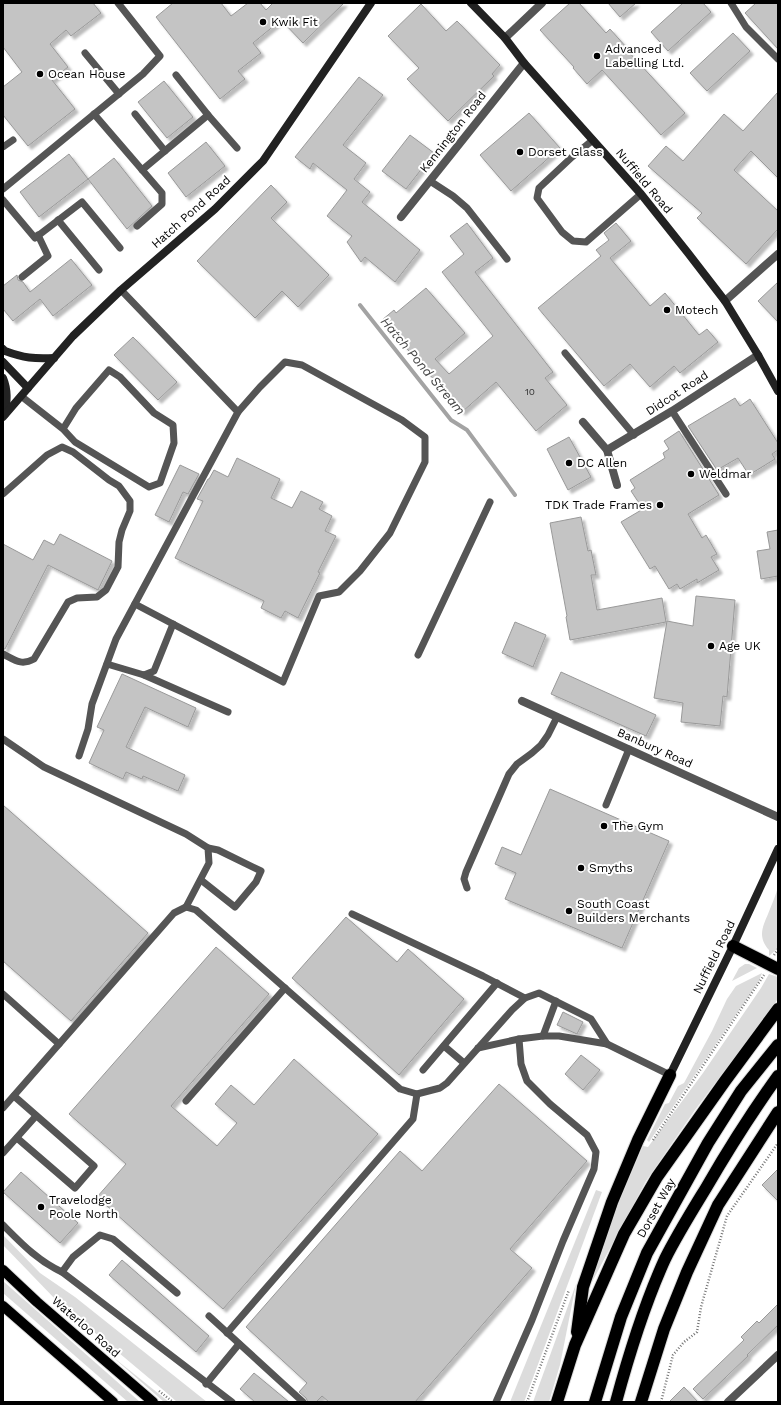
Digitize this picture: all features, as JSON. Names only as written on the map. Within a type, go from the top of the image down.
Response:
[{"type":"highway","points":[[733,946],[778,969]]},
{"type":"highway","points":[[557,1402],[575,1345],[624,1234],[657,1177],[724,1081],[778,1009]]},
{"type":"highway","name":"Dorset Way","points":[[595,1402],[621,1316],[647,1253],[708,1143],[741,1091],[778,1045]]},
{"type":"highway","points":[[575,1345],[583,1287],[612,1202],[638,1140],[670,1075]]},
{"type":"highway","points":[[616,1402],[627,1361],[666,1259],[692,1210],[726,1153],[758,1103],[778,1076]]},
{"type":"highway","points":[[641,1402],[664,1329],[687,1272],[718,1206],[778,1112]]},
{"type":"main road","name":"Waterloo Road","points":[[3,1270],[153,1402]]},
{"type":"main road","points":[[3,1306],[114,1402]]},
{"type":"street","name":"Hatch Pond Road","points":[[4,416],[73,336],[121,290],[215,209],[263,161],[371,3]]},
{"type":"street","name":"Nuffield Road","points":[[471,3],[505,38],[524,63],[641,194],[725,301],[778,391]]},
{"type":"street","points":[[505,38],[542,3]]},
{"type":"street","name":"Kennington Road","points":[[401,217],[524,63]]},
{"type":"street","points":[[725,301],[778,254]]},
{"type":"street","points":[[3,349],[24,358],[54,358]]},
{"type":"street","name":"Didcot Road","points":[[607,450],[634,435],[758,355]]},
{"type":"street","points":[[3,362],[28,388]]},
{"type":"street","points":[[3,378],[6,383],[8,398],[4,416]]},
{"type":"street","points":[[583,422],[607,450],[617,485]]},
{"type":"street","name":"Banbury Road","points":[[522,701],[778,817]]},
{"type":"street","name":"Nuffield Road","points":[[670,1075],[733,946],[778,849]]},
{"type":"street","points":[[728,1402],[778,1355]]},
{"type":"lane","points":[[3,188],[143,74],[160,56],[118,3]]},
{"type":"lane","points":[[731,3],[746,27],[778,59]]},
{"type":"lane","points":[[85,53],[119,94]]},
{"type":"lane","points":[[176,75],[237,148]]},
{"type":"lane","points":[[94,114],[162,193],[162,204],[137,226]]},
{"type":"lane","points":[[135,114],[165,151]]},
{"type":"lane","points":[[142,170],[208,115]]},
{"type":"lane","points":[[3,147],[13,140]]},
{"type":"lane","points":[[593,140],[572,157],[539,188],[537,198],[562,232],[573,241],[586,242],[641,194]]},
{"type":"lane","points":[[430,181],[453,196],[467,208],[507,259]]},
{"type":"lane","points":[[3,200],[34,238],[82,202],[120,248]]},
{"type":"lane","points":[[58,220],[99,270]]},
{"type":"lane","points":[[22,277],[48,256],[38,235]]},
{"type":"lane","points":[[121,290],[238,412]]},
{"type":"lane","points":[[566,353],[634,435]]},
{"type":"lane","points":[[79,756],[88,729],[92,704],[116,640],[135,604],[238,412],[260,386],[285,362],[302,365],[402,420],[426,437],[425,462],[390,533],[360,571],[339,592],[319,596],[283,682],[135,604]]},
{"type":"lane","points":[[21,396],[63,429],[75,442],[149,487],[160,483],[174,443],[174,425],[154,413],[120,377],[109,370],[76,408],[63,429]]},
{"type":"lane","points":[[672,411],[726,494]]},
{"type":"lane","points":[[3,494],[47,455],[62,447],[74,452],[109,480],[119,486],[130,501],[130,511],[119,542],[118,566],[106,590],[97,597],[77,598],[68,602],[34,659],[27,663],[19,662],[3,654]]},
{"type":"lane","points":[[418,655],[490,502]]},
{"type":"lane","points":[[144,675],[154,671],[173,624]]},
{"type":"lane","points":[[107,664],[144,675],[228,712]]},
{"type":"lane","points":[[467,888],[464,879],[466,872],[509,774],[516,764],[541,745],[557,717]]},
{"type":"lane","points":[[3,738],[44,767],[186,834],[208,848],[218,850],[261,871],[256,882],[234,907],[201,880]]},
{"type":"lane","points":[[606,805],[629,749]]},
{"type":"lane","points":[[3,1108],[174,914],[186,907],[209,863],[208,848]]},
{"type":"lane","points":[[186,907],[196,910],[400,1090],[417,1094],[440,1088],[512,1010],[525,998],[540,993],[591,1019],[607,1044]]},
{"type":"lane","points":[[352,914],[497,983],[525,998]]},
{"type":"lane","points":[[423,1070],[497,983]]},
{"type":"lane","points":[[186,1101],[285,988]]},
{"type":"lane","points":[[3,994],[59,1044]]},
{"type":"lane","points":[[543,1036],[556,1001]]},
{"type":"lane","points":[[478,1048],[519,1039],[559,1036],[607,1044],[670,1075]]},
{"type":"lane","points":[[496,1402],[532,1320],[563,1241],[594,1169],[596,1152],[587,1135],[550,1104],[527,1081],[521,1064],[519,1039]]},
{"type":"lane","points":[[444,1046],[464,1063]]},
{"type":"lane","points":[[227,1334],[413,1119],[417,1094]]},
{"type":"lane","points":[[14,1096],[94,1166],[75,1188],[17,1138]]},
{"type":"lane","points":[[3,1153],[36,1116]]},
{"type":"lane","points":[[3,1225],[31,1253],[49,1266],[62,1272],[206,1384],[232,1402]]},
{"type":"lane","points":[[62,1272],[73,1257],[100,1235],[113,1239],[177,1293]]},
{"type":"lane","points":[[210,1316],[227,1334],[303,1402]]},
{"type":"lane","points":[[206,1384],[239,1344]]},
{"type":"path","points":[[661,1402],[673,1354],[684,1342],[697,1332],[701,1307],[727,1216],[778,1143]]},
{"type":"shaded area","points":[[778,887],[778,948],[769,956],[769,950],[763,940],[762,930]]},
{"type":"shaded area","points":[[745,964],[749,964],[757,968],[732,981],[739,968]]},
{"type":"shaded area","points":[[762,973],[759,981],[649,1142],[647,1140],[665,1104],[669,1103],[678,1086],[684,1083],[712,1031],[727,999],[736,986]]},
{"type":"shaded area","points":[[769,974],[778,977],[778,999],[695,1110],[646,1181],[592,1282],[591,1277],[616,1209],[643,1146],[648,1147],[703,1073]]},
{"type":"shaded area","points":[[596,1190],[602,1192],[524,1402],[510,1402]]},
{"type":"shaded area","points":[[3,1235],[40,1273],[75,1297],[207,1402],[177,1402],[57,1301],[3,1245]]},
{"type":"shaded area","points":[[3,1281],[140,1402],[128,1402],[3,1293]]},
{"type":"shaded area","points":[[576,1284],[560,1365],[549,1402],[533,1402]]},
{"type":"shaded area","points":[[108,1353],[169,1402],[164,1402]]},
{"type":"building","name":"Ocean House","points":[[3,3],[93,3],[101,13],[71,36],[66,30],[50,44],[68,67],[52,80],[75,109],[28,146],[3,115],[3,87],[22,72],[3,47]]},
{"type":"building","points":[[173,3],[221,3],[231,16],[248,3],[260,3],[266,10],[273,3],[344,3],[303,43],[281,20],[253,43],[261,53],[238,71],[245,79],[220,99],[156,17]]},
{"type":"building","points":[[570,3],[579,3],[606,33],[610,29],[627,48],[626,49],[685,113],[661,135],[602,70],[587,84],[573,68],[574,67],[540,30]]},
{"type":"building","points":[[608,3],[636,3],[620,17]]},
{"type":"building","points":[[683,3],[703,3],[711,12],[668,51],[651,32]]},
{"type":"building","points":[[756,3],[778,3],[778,49],[745,13]]},
{"type":"building","points":[[421,4],[446,31],[457,21],[500,65],[492,74],[494,76],[448,121],[407,79],[419,68],[388,36]]},
{"type":"building","points":[[733,33],[750,51],[707,91],[690,73]]},
{"type":"building","points":[[359,77],[383,95],[343,145],[366,163],[354,179],[370,192],[362,202],[420,250],[395,282],[365,257],[361,262],[347,242],[352,236],[327,216],[347,190],[313,163],[310,169],[295,157]]},
{"type":"building","points":[[164,81],[193,117],[167,138],[138,102]]},
{"type":"building","points":[[778,92],[778,178],[751,151],[734,170],[778,211],[778,229],[746,264],[697,218],[702,213],[648,166],[666,146],[683,161],[724,114],[743,131]]},
{"type":"building","name":"Dorset Glass","points":[[529,113],[560,148],[511,191],[480,155]]},
{"type":"building","points":[[410,135],[434,153],[406,189],[382,171]]},
{"type":"building","points":[[206,142],[225,166],[186,197],[168,173]]},
{"type":"building","points":[[69,154],[88,179],[39,217],[20,192]]},
{"type":"building","points":[[114,158],[152,206],[127,229],[88,179]]},
{"type":"building","points":[[271,185],[287,202],[271,218],[329,275],[298,307],[282,291],[255,318],[197,261]]},
{"type":"building","points":[[467,223],[493,258],[475,272],[553,372],[545,378],[567,405],[536,431],[496,382],[462,412],[382,320],[394,310],[396,313],[426,288],[465,333],[435,359],[449,374],[493,336],[442,272],[464,254],[450,236]]},
{"type":"building","points":[[616,223],[631,241],[610,258],[650,306],[665,293],[699,335],[707,329],[718,342],[680,373],[674,366],[650,387],[630,364],[604,386],[538,308],[601,256],[596,250],[609,240],[604,233]]},
{"type":"building","points":[[71,259],[92,285],[53,316],[40,299],[13,321],[3,309],[3,286],[17,275],[18,280],[23,282],[30,292]]},
{"type":"building","points":[[778,282],[778,322],[758,301]]},
{"type":"building","points":[[133,337],[177,382],[158,400],[114,355]]},
{"type":"building","points":[[735,398],[740,406],[750,399],[778,443],[778,450],[772,454],[775,459],[749,475],[738,458],[717,470],[688,426]]},
{"type":"building","points":[[679,431],[719,495],[688,514],[702,538],[706,535],[717,554],[711,557],[719,570],[697,583],[697,579],[680,589],[677,584],[669,589],[655,566],[650,569],[621,522],[643,509],[631,491],[635,488],[630,480],[665,458],[663,453],[669,449],[664,441]]},
{"type":"building","name":"DC Allen","points":[[569,437],[591,477],[568,490],[547,449]]},
{"type":"building","points":[[237,458],[280,479],[271,498],[292,508],[301,491],[323,502],[319,509],[332,516],[325,531],[336,536],[298,618],[285,611],[281,618],[261,608],[264,601],[175,558],[203,501],[197,499],[208,479],[214,470],[228,477]]},
{"type":"building","points":[[180,465],[199,474],[188,494],[183,492],[169,522],[155,515]]},
{"type":"building","points":[[581,517],[588,551],[591,550],[596,575],[591,575],[597,610],[662,598],[666,622],[570,640],[550,523]]},
{"type":"building","points":[[778,530],[778,576],[761,579],[757,551],[770,549],[767,532]]},
{"type":"building","points":[[60,534],[112,561],[98,590],[48,565],[5,649],[3,649],[3,544],[33,560],[44,540],[54,545]]},
{"type":"building","name":"Age UK","points":[[696,596],[735,600],[727,697],[723,696],[720,726],[681,722],[683,703],[654,698],[667,621],[693,626]]},
{"type":"building","points":[[515,622],[546,635],[533,667],[502,653]]},
{"type":"building","points":[[561,672],[656,715],[646,736],[551,694]]},
{"type":"building","points":[[122,674],[196,708],[188,727],[145,707],[126,747],[185,775],[178,791],[143,776],[142,779],[126,772],[123,779],[89,763],[104,730],[97,727]]},
{"type":"building","points":[[550,789],[669,841],[622,948],[505,899],[516,873],[495,864],[502,847],[521,855]]},
{"type":"building","points":[[3,805],[148,933],[71,1021],[3,961]]},
{"type":"building","points":[[346,917],[397,962],[408,949],[464,999],[399,1075],[292,978]]},
{"type":"building","points":[[216,947],[269,994],[171,1106],[217,1146],[237,1123],[215,1104],[231,1085],[254,1105],[294,1059],[378,1134],[223,1309],[97,1197],[126,1164],[69,1114]]},
{"type":"building","points":[[563,1012],[583,1022],[577,1034],[557,1025]]},
{"type":"building","points":[[581,1055],[600,1070],[583,1090],[565,1074]]},
{"type":"building","points":[[499,1084],[587,1161],[510,1249],[532,1268],[415,1402],[329,1402],[322,1396],[316,1402],[308,1402],[299,1392],[307,1383],[246,1327],[400,1151],[422,1171]]},
{"type":"building","points":[[778,1169],[778,1201],[762,1185]]},
{"type":"building","name":"Travelodge Poole North","points":[[21,1172],[78,1223],[60,1243],[3,1192]]},
{"type":"building","points":[[122,1260],[209,1336],[196,1352],[109,1275]]},
{"type":"building","points":[[778,1304],[778,1325],[703,1399],[693,1389],[744,1340],[741,1337],[757,1321],[759,1323]]},
{"type":"building","points":[[254,1373],[289,1402],[255,1402],[240,1389]]},
{"type":"building","points":[[684,1387],[698,1402],[669,1402]]},
{"type":"waterway","name":"Hatch Pond Stream","points":[[360,305],[451,420],[467,430],[515,495]]},
{"type":"place","name":"Kwik Fit","points":[[263,22]]},
{"type":"place","name":"Advanced Labelling Ltd.","points":[[597,56]]},
{"type":"place","name":"Ocean House","points":[[40,74]]},
{"type":"place","name":"Dorset Glass","points":[[520,152]]},
{"type":"place","name":"Motech","points":[[667,310]]},
{"type":"place","name":"DC Allen","points":[[569,463]]},
{"type":"place","name":"Weldmar","points":[[691,474]]},
{"type":"place","name":"TDK Trade Frames","points":[[660,505]]},
{"type":"place","name":"Age UK","points":[[711,646]]},
{"type":"place","name":"The Gym","points":[[604,826]]},
{"type":"place","name":"Smyths","points":[[581,868]]},
{"type":"place","name":"South Coast Builders Merchants","points":[[569,911]]},
{"type":"place","name":"Travelodge Poole North","points":[[41,1207]]}]
